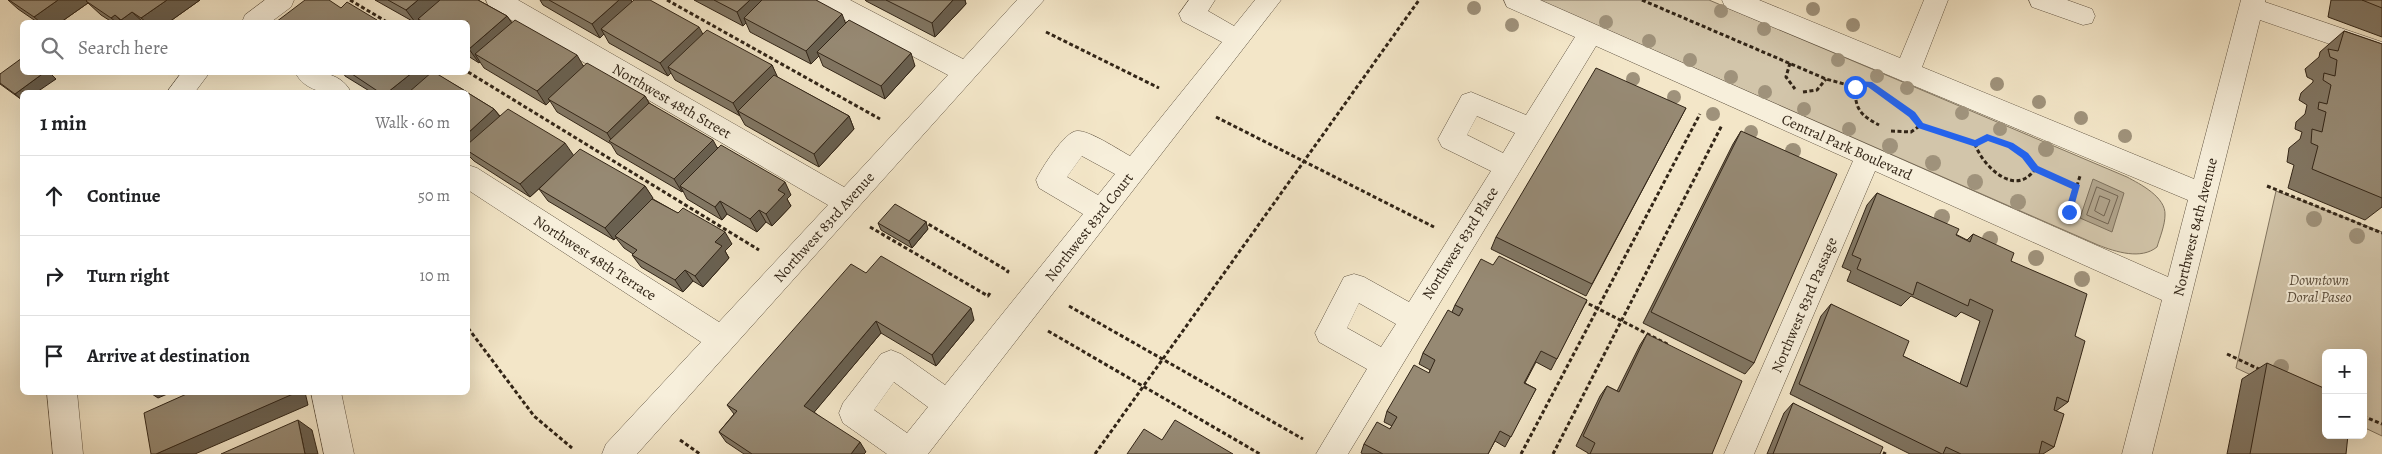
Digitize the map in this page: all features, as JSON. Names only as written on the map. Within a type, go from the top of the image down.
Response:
[{"type":"street","points":[[257,20],[282,0]]},
{"type":"street","name":"Northwest 48th Street","points":[[498,0],[846,202]]},
{"type":"street","points":[[829,0],[965,72]]},
{"type":"street","name":"Northwest 83rd Avenue","points":[[617,454],[1032,0]]},
{"type":"street","points":[[1203,0],[1190,14],[1238,39]]},
{"type":"street","name":"Central Park Boulevard","points":[[1516,0],[2178,294]]},
{"type":"street","points":[[1734,0],[2204,195]]},
{"type":"street","points":[[1907,72],[1936,0]]},
{"type":"street","points":[[2041,0],[2082,16]]},
{"type":"street","name":"Northwest 83rd Court","points":[[910,453],[1238,39],[1263,2]]},
{"type":"street","points":[[2253,4],[2382,52]]},
{"type":"street","name":"Northwest 84th Avenue","points":[[2137,454],[2253,4]]},
{"type":"street","name":"Northwest 83rd Place","points":[[1331,454],[1591,33]]},
{"type":"street","points":[[312,75],[335,90]]},
{"type":"street","points":[[1507,167],[1451,139],[1471,102],[1531,129]]},
{"type":"street","points":[[1102,212],[1049,180],[1078,141],[1134,171]]},
{"type":"street","name":"Northwest 83rd Passage","points":[[1739,454],[1868,157]]},
{"type":"street","name":"Northwest 48th Terrace","points":[[470,177],[722,340]]},
{"type":"street","points":[[1386,364],[1329,333],[1354,286],[1413,319]]},
{"type":"street","points":[[910,453],[854,413],[891,363],[948,405]]},
{"type":"street","points":[[62,395],[68,454]]},
{"type":"street","points":[[327,395],[339,454]]},
{"type":"path","points":[[350,0],[384,20]]},
{"type":"path","points":[[667,0],[880,119]]},
{"type":"path","points":[[1095,454],[1419,0]]},
{"type":"path","points":[[1642,0],[1826,78],[1855,87],[1864,83]]},
{"type":"path","points":[[1046,32],[1165,91]]},
{"type":"path","points":[[1790,63],[1786,77],[1796,90],[1811,92],[1822,86],[1826,78]]},
{"type":"path","points":[[470,73],[759,250]]},
{"type":"path","points":[[1855,87],[1855,104],[1866,118],[1892,131],[1903,133],[1911,133],[1918,130],[1921,125]]},
{"type":"path","points":[[1888,98],[1912,114],[1921,125],[1976,144]]},
{"type":"path","points":[[1211,114],[1439,230]]},
{"type":"path","points":[[1521,454],[1700,114]]},
{"type":"path","points":[[1553,454],[1722,124]]},
{"type":"path","points":[[1976,144],[1987,137],[1998,140],[2025,155],[2035,169],[2077,188]]},
{"type":"path","points":[[1976,144],[1979,158],[1986,166],[2008,179],[2026,180],[2032,176],[2035,169]]},
{"type":"path","points":[[2070,218],[2069,212],[2081,175],[2087,172]]},
{"type":"path","points":[[2267,186],[2382,233]]},
{"type":"path","points":[[917,218],[1008,271],[1003,277]]},
{"type":"path","points":[[870,228],[988,296],[993,289]]},
{"type":"path","points":[[1581,301],[1673,347]]},
{"type":"path","points":[[1064,312],[1068,305],[1163,359],[1304,440],[1300,447]]},
{"type":"path","points":[[1054,325],[1048,331],[1260,454]]},
{"type":"path","points":[[470,331],[534,416],[572,448]]},
{"type":"path","points":[[2226,354],[2265,371]]},
{"type":"path","points":[[2367,418],[2382,424]]},
{"type":"path","points":[[680,440],[700,454]]},
{"type":"path","points":[[1869,446],[1886,454]]},
{"type":"green space","points":[[1539,0],[1709,0],[2127,177],[2145,187],[2157,197],[2164,208],[2164,223],[2157,247],[2144,253],[2128,254],[2098,245]]},
{"type":"green space","name":"Downtown Doral Paseo","points":[[2276,191],[2382,232],[2382,436],[2367,429],[2367,349],[2322,349],[2322,408],[2236,368]]},
{"type":"water","points":[[2093,179],[2124,193],[2112,232],[2080,218]]},
{"type":"building","points":[[9,0],[58,0],[34,17]]},
{"type":"building","points":[[87,0],[167,0],[141,18],[132,12],[121,20],[115,15],[111,18]]},
{"type":"building","points":[[305,0],[329,0],[341,8],[347,2],[377,20],[279,20]]},
{"type":"building","points":[[388,0],[418,0],[406,10]]},
{"type":"building","points":[[440,0],[478,0],[507,16],[470,48],[470,20],[418,19]]},
{"type":"building","points":[[549,0],[619,0],[592,24]]},
{"type":"building","points":[[634,0],[650,0],[699,27],[660,63],[601,29]]},
{"type":"building","points":[[714,0],[750,0],[737,12]]},
{"type":"building","points":[[762,0],[816,0],[842,14],[806,51],[744,18]]},
{"type":"building","points":[[886,0],[953,0],[932,23]]},
{"type":"building","points":[[2362,0],[2382,0],[2382,8]]},
{"type":"building","points":[[515,20],[577,55],[537,91],[475,54]]},
{"type":"building","points":[[849,20],[911,53],[881,86],[817,52]]},
{"type":"building","points":[[707,30],[772,65],[733,103],[668,67]]},
{"type":"building","points":[[2344,31],[2382,44],[2382,198],[2312,169],[2318,146],[2311,143],[2312,129],[2322,132],[2326,112],[2318,109],[2319,102],[2327,104],[2331,85],[2323,80],[2324,73],[2335,76],[2337,60],[2330,57],[2328,49],[2338,51]]},
{"type":"building","points":[[20,59],[20,75],[41,75],[15,94],[0,83],[0,74]]},
{"type":"building","points":[[587,63],[645,96],[607,133],[548,99]]},
{"type":"building","points":[[1596,68],[1686,108],[1592,284],[1496,237]]},
{"type":"building","points":[[354,75],[409,75],[390,90],[376,90]]},
{"type":"building","points":[[429,75],[439,75],[464,90],[411,90]]},
{"type":"building","points":[[774,75],[849,116],[814,154],[738,111]]},
{"type":"building","points":[[470,94],[494,109],[470,131]]},
{"type":"building","points":[[649,103],[713,140],[674,179],[609,141]]},
{"type":"building","points":[[508,109],[565,143],[520,184],[470,152],[470,142]]},
{"type":"building","points":[[1741,131],[1837,174],[1754,363],[1651,312]]},
{"type":"building","points":[[721,145],[785,182],[778,190],[785,194],[766,214],[759,210],[750,219],[720,201],[715,207],[680,186]]},
{"type":"building","points":[[580,149],[645,186],[605,228],[539,189]]},
{"type":"building","points":[[1877,193],[1959,229],[1956,235],[1970,242],[1973,234],[2014,253],[2011,261],[2087,294],[2075,336],[2085,341],[2068,402],[2057,397],[2054,410],[2064,414],[2054,447],[2042,441],[2039,454],[1961,454],[1946,447],[1942,454],[1799,384],[1831,304],[1909,341],[1903,356],[1967,387],[1993,310],[1970,299],[1968,306],[1917,282],[1913,295],[1857,269],[1861,259],[1852,255]]},
{"type":"building","points":[[652,199],[678,213],[683,208],[725,232],[715,242],[722,246],[695,276],[685,270],[675,280],[632,255],[637,250],[615,236]]},
{"type":"building","points":[[895,204],[926,222],[909,241],[878,223]]},
{"type":"building","points":[[881,256],[971,308],[932,355],[876,321],[804,406],[860,442],[851,454],[752,454],[719,432],[737,411],[727,405],[851,264],[866,273]]},
{"type":"building","points":[[1499,256],[1587,300],[1557,359],[1541,351],[1524,383],[1536,389],[1511,437],[1500,431],[1488,454],[1383,454],[1364,444],[1377,422],[1390,429],[1397,417],[1387,411],[1414,365],[1429,373],[1435,360],[1423,353],[1448,310],[1459,316],[1463,309],[1455,305],[1481,259],[1493,265]]},
{"type":"building","points":[[1647,334],[1742,381],[1712,454],[1590,454],[1595,443],[1583,436],[1607,386],[1619,392]]},
{"type":"building","points":[[2267,363],[2322,387],[2322,439],[2348,439],[2346,454],[2250,454]]},
{"type":"building","points":[[184,395],[291,395],[156,454],[151,454],[144,413]]},
{"type":"building","points":[[1793,403],[1883,447],[1880,454],[1773,454]]},
{"type":"building","points":[[298,420],[305,454],[221,454]]},
{"type":"building","points":[[1175,420],[1233,454],[1127,454],[1144,429],[1162,440]]},
{"type":"route","points":[[1855,87],[1859,84],[1870,84],[1912,114],[1921,125],[1976,144],[1981,139],[1987,137],[2011,146],[2025,155],[2032,162],[2035,169],[2077,188],[2069,212]]}]
